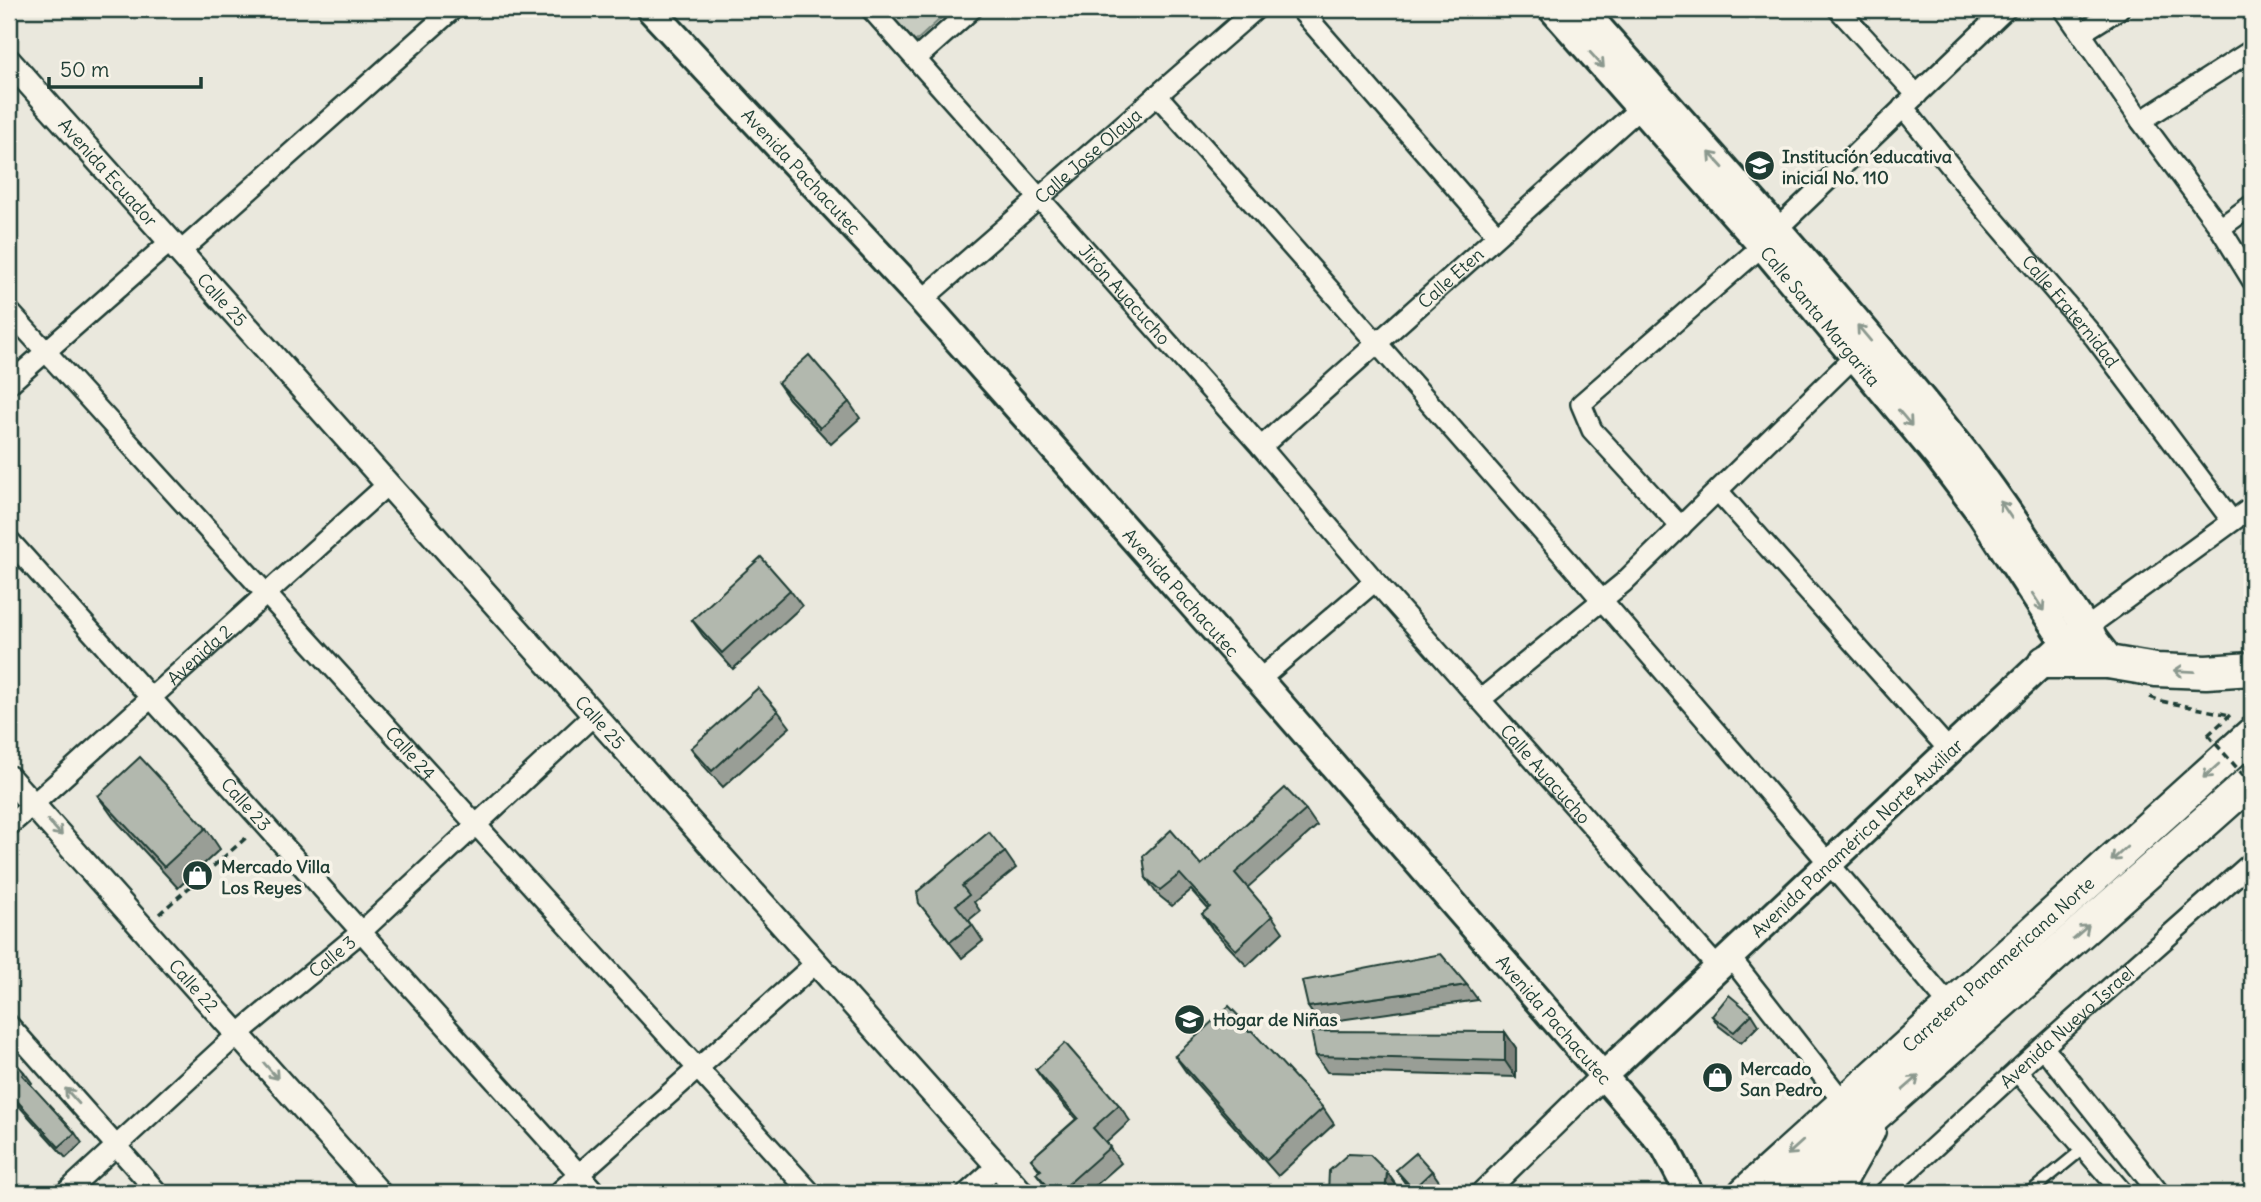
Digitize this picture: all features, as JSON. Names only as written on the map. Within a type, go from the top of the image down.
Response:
[{"type":"highway","points":[[2065,644],[2091,640],[2108,662]]},
{"type":"highway","points":[[2065,644],[2108,662],[2157,670],[2206,672],[2252,669]]},
{"type":"highway","name":"Carretera Panamericana Norte","points":[[1745,1193],[1951,1007],[2241,724]]},
{"type":"highway","name":"Carretera Panamericana Norte","points":[[1787,1193],[2252,782]]},
{"type":"highway","points":[[1833,1193],[1879,1111]]},
{"type":"main road","name":"Avenida Pachacutec","points":[[650,9],[922,300],[1259,680],[1665,1147],[1689,1193]]},
{"type":"main road","name":"Calle Santa Margarita","points":[[1552,9],[1640,108],[1770,237],[1854,357],[1938,457],[1981,514],[2065,644]]},
{"type":"main road","name":"Calle Santa Margarita","points":[[1582,9],[1770,237],[1959,446],[1997,497],[2065,644]]},
{"type":"main road","name":"Avenida Panamérica Norte Auxiliar","points":[[1604,1075],[2065,644]]},
{"type":"street","points":[[9,384],[175,247],[453,9]]},
{"type":"street","name":"Jirón Ayacucho","points":[[871,9],[1261,447],[1375,581]]},
{"type":"street","points":[[916,59],[972,9]]},
{"type":"street","name":"Calle Jose Olaya","points":[[922,300],[1256,9]]},
{"type":"street","points":[[1300,9],[1497,234]]},
{"type":"street","name":"Calle Fraternidad","points":[[1838,9],[1910,101],[1985,209],[2095,338],[2232,521]]},
{"type":"street","points":[[1681,527],[1592,430],[1581,404],[1770,237],[2006,9]]},
{"type":"street","points":[[2064,9],[2141,121],[2220,228],[2252,280]]},
{"type":"street","points":[[2081,33],[2119,9]]},
{"type":"street","points":[[2141,121],[2252,50]]},
{"type":"street","name":"Avenida Ecuador","points":[[9,61],[175,247]]},
{"type":"street","points":[[1157,95],[1378,342],[1951,1007]]},
{"type":"street","name":"Calle Eten","points":[[1261,447],[1640,108]]},
{"type":"street","points":[[2220,228],[2252,205]]},
{"type":"street","name":"Calle 25","points":[[175,247],[1022,1193]]},
{"type":"street","name":"Calle 24","points":[[9,311],[811,1193]]},
{"type":"street","points":[[1480,700],[1623,583],[1854,357]]},
{"type":"street","name":"Avenida 2","points":[[9,826],[388,484]]},
{"type":"street","points":[[1717,491],[1950,751]]},
{"type":"street","name":"Avenida Panamérica Norte Auxiliar","points":[[2065,644],[2252,508]]},
{"type":"street","name":"Calle 23","points":[[9,540],[596,1193]]},
{"type":"street","points":[[1259,680],[1375,581]]},
{"type":"street","name":"Calle Ayacucho","points":[[1375,581],[1480,700],[1724,962],[1844,1103]]},
{"type":"street","name":"Calle 3","points":[[65,1193],[238,1034],[361,932],[594,715]]},
{"type":"street","name":"Calle 22","points":[[9,778],[379,1193]]},
{"type":"street","name":"Avenida Nuevo Israel","points":[[1891,1191],[2043,1047],[2252,862]]},
{"type":"street","points":[[558,1193],[816,963]]},
{"type":"street","points":[[9,1024],[158,1193]]},
{"type":"street","points":[[2043,1047],[2159,1193]]},
{"type":"street","points":[[2017,1071],[2123,1193]]},
{"type":"street","name":"Avenida Panamérica Norte Auxiliar","points":[[1483,1193],[1604,1075]]},
{"type":"street","points":[[967,1193],[997,1166]]},
{"type":"lane","points":[[2029,1193],[2084,1149]]},
{"type":"path","points":[[2241,724],[2208,735],[2252,782]]},
{"type":"path","points":[[143,928],[263,823]]},
{"type":"shaded area","points":[[886,9],[951,9],[915,42]]},
{"type":"building","points":[[809,355],[849,402],[820,428],[778,383]]},
{"type":"building","points":[[761,557],[790,590],[722,653],[692,620]]},
{"type":"building","points":[[758,688],[778,711],[712,771],[691,748]]},
{"type":"building","points":[[140,757],[206,828],[164,867],[98,796]]},
{"type":"building","points":[[1285,788],[1306,810],[1235,873],[1272,916],[1236,950],[1202,914],[1210,907],[1180,874],[1160,890],[1146,878],[1143,856],[1171,830],[1201,865]]},
{"type":"building","points":[[989,832],[1005,852],[962,886],[969,895],[956,905],[972,925],[950,942],[919,903],[917,892]]},
{"type":"building","points":[[1441,954],[1467,985],[1308,1007],[1302,981]]},
{"type":"building","points":[[1729,995],[1752,1014],[1734,1032],[1712,1016]]},
{"type":"building","points":[[1229,1006],[1248,1026],[1248,1031],[1252,1031],[1323,1108],[1267,1160],[1175,1056]]},
{"type":"building","points":[[1311,1031],[1505,1032],[1505,1061],[1316,1056]]},
{"type":"building","points":[[1065,1043],[1119,1105],[1093,1128],[1110,1147],[1058,1193],[1054,1193],[1036,1173],[1041,1170],[1031,1159],[1078,1118],[1036,1070]]},
{"type":"building","points":[[9,1056],[24,1072],[22,1075],[75,1133],[59,1147],[9,1092]]},
{"type":"building","points":[[1416,1153],[1432,1171],[1413,1189],[1396,1170]]},
{"type":"building","points":[[1348,1154],[1370,1155],[1387,1172],[1385,1193],[1328,1193],[1329,1171]]},
{"type":"place","name":"Institución educativa inicial No. 110","points":[[1759,166]]},
{"type":"place","name":"Mercado Villa Los Reyes","points":[[198,876]]},
{"type":"place","name":"Hogar de Niñas","points":[[1190,1019]]},
{"type":"place","name":"Mercado San Pedro","points":[[1717,1078]]}]
